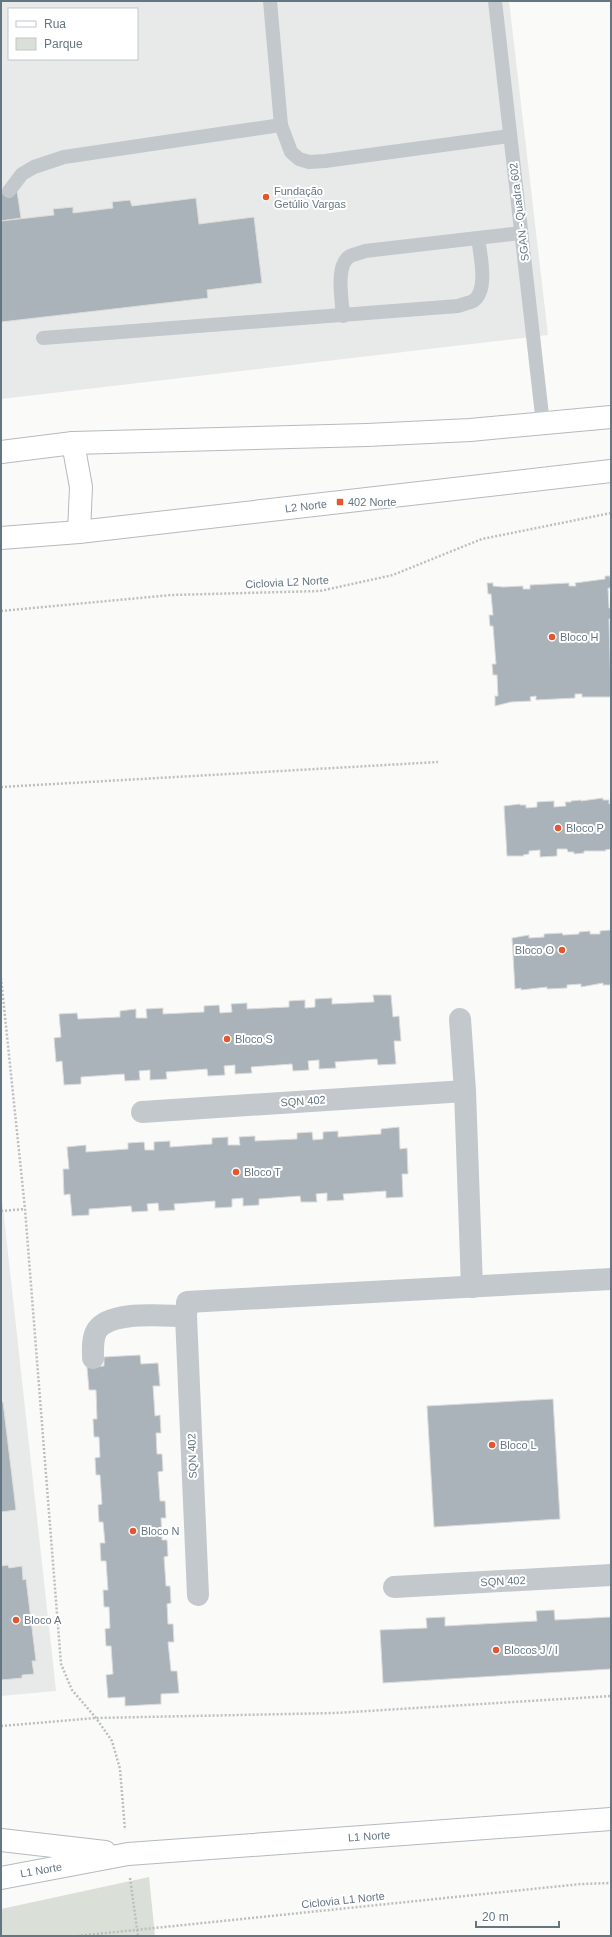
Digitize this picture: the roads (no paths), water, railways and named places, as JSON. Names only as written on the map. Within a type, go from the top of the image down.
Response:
[{"type":"main road","points":[[1,452],[74,443],[366,435],[470,430],[611,417]]},
{"type":"main road","points":[[74,443],[81,487],[79,532]]},
{"type":"main road","name":"L2 Norte","points":[[1,538],[79,532],[611,471]]},
{"type":"main road","name":"L1 Norte","points":[[1,1878],[128,1854],[611,1819]]},
{"type":"main road","name":"L1 Norte","points":[[1,1840],[128,1854]]},
{"type":"street","points":[[460,1019],[465,1091],[472,1287]]},
{"type":"street","name":"SQN 402","points":[[142,1112],[465,1091]]},
{"type":"street","name":"SQN 402","points":[[198,1595],[186,1316],[187,1302],[611,1279]]},
{"type":"street","points":[[94,1358],[93,1344],[97,1331],[106,1322],[119,1317],[186,1316]]},
{"type":"street","name":"SQN 402","points":[[394,1587],[611,1576]]},
{"type":"lane","points":[[270,1],[281,125],[291,152],[299,159],[309,162],[325,162],[510,136]]},
{"type":"lane","name":"SGAN - Quadra 602","points":[[495,1],[543,424]]},
{"type":"lane","points":[[9,191],[22,174],[34,167],[64,157],[281,125]]},
{"type":"lane","points":[[343,316],[341,278],[342,265],[349,257],[365,251],[522,233]]},
{"type":"lane","points":[[43,338],[458,306],[473,300],[480,293],[483,281],[478,238]]},
{"type":"place","name":"Fundação Getúlio Vargas","points":[[266,197]]},
{"type":"place","name":"402 Norte","points":[[340,502]]},
{"type":"place","name":"Bloco H","points":[[552,637]]},
{"type":"place","name":"Bloco P","points":[[558,828]]},
{"type":"place","name":"Bloco O","points":[[562,950]]},
{"type":"place","name":"Bloco S","points":[[227,1039]]},
{"type":"place","name":"Bloco T","points":[[236,1172]]},
{"type":"place","name":"Bloco L","points":[[492,1445]]},
{"type":"place","name":"Bloco N","points":[[133,1531]]},
{"type":"place","name":"Bloco A","points":[[16,1620]]},
{"type":"place","name":"Blocos J / I","points":[[496,1650]]}]
